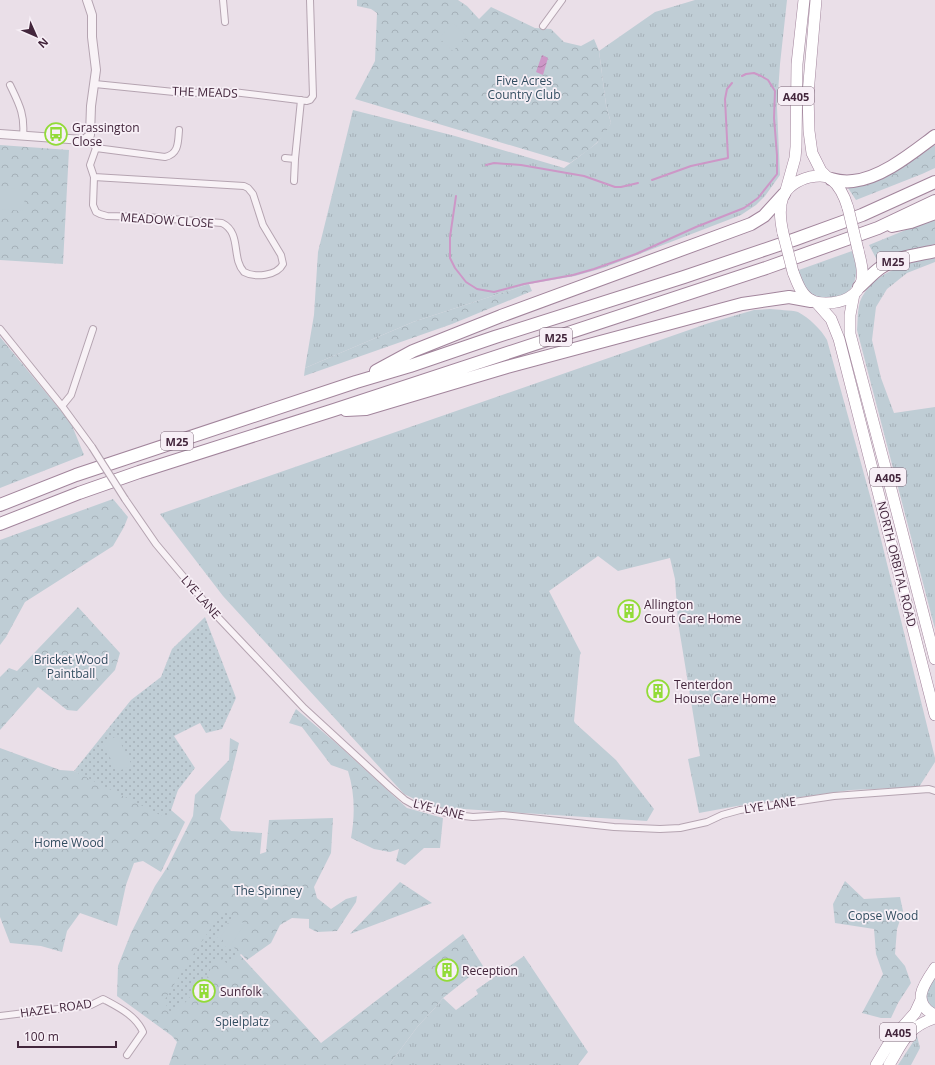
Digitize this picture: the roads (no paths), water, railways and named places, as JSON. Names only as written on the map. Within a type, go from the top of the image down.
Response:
[{"type":"highway","name":"A405","points":[[785,192],[795,152],[797,64],[804,0]]},
{"type":"highway","name":"A405","points":[[816,0],[808,94],[809,131],[812,153],[821,171],[829,178]]},
{"type":"highway","points":[[829,178],[841,190],[848,208],[863,273],[857,291],[849,298],[838,302],[814,301],[802,292],[793,272],[780,219],[780,210],[785,192],[797,182],[812,177],[829,178],[852,182],[870,177],[900,161],[935,136]]},
{"type":"highway","name":"M25","points":[[0,504],[76,475],[356,382],[410,366],[495,337],[684,277],[796,239],[862,214],[935,182]]},
{"type":"highway","name":"M25","points":[[356,382],[413,351],[502,316],[751,224],[764,216],[785,192]]},
{"type":"highway","name":"M25","points":[[0,524],[119,479],[766,268],[878,228],[935,201]]},
{"type":"highway","points":[[878,228],[911,222],[935,213]]},
{"type":"highway","name":"M25","points":[[857,291],[877,270],[893,261],[935,250]]},
{"type":"highway","name":"NORTH ORBITAL ROAD","points":[[857,291],[850,315],[851,341],[935,659]]},
{"type":"highway","name":"M25","points":[[334,410],[366,409],[507,367],[742,304],[789,297],[814,301]]},
{"type":"highway","name":"NORTH ORBITAL ROAD","points":[[814,301],[831,319],[839,339],[935,715]]},
{"type":"highway","points":[[935,968],[922,989],[921,1000],[927,1010],[935,1015]]},
{"type":"highway","name":"A405","points":[[876,1065],[891,1040],[915,1013],[921,1000]]},
{"type":"highway","name":"A405","points":[[889,1065],[914,1028],[935,1018]]},
{"type":"street","points":[[0,134],[83,140],[88,137],[90,132],[91,106],[96,70],[92,37],[92,15],[87,0]]},
{"type":"street","points":[[223,0],[225,22]]},
{"type":"street","name":"THE MEADS","points":[[95,84],[184,92],[233,92],[310,100],[313,96],[310,0]]},
{"type":"street","points":[[543,26],[562,0]]},
{"type":"street","points":[[10,85],[21,107],[24,122],[23,136]]},
{"type":"street","points":[[294,181],[301,100]]},
{"type":"street","points":[[88,137],[96,148],[166,157],[170,156],[177,149],[179,130]]},
{"type":"street","name":"MEADOW CLOSE","points":[[94,177],[244,186],[253,194],[262,225],[281,255],[283,264],[279,269],[272,272],[255,276],[244,272],[238,262],[232,231],[222,223],[107,216],[96,212],[93,205],[94,177],[90,165],[96,148]]},
{"type":"street","points":[[285,158],[295,159]]},
{"type":"street","points":[[0,329],[62,406],[71,395],[93,329]]},
{"type":"street","name":"LYE LANE","points":[[62,406],[92,447],[156,544],[214,613],[298,703],[391,788],[405,800],[414,805],[467,816],[503,816],[614,827],[660,829],[680,828],[707,822],[722,815],[740,810],[826,797],[932,790],[935,786]]},
{"type":"street","name":"HAZEL ROAD","points":[[0,1016],[91,1005],[106,1000],[126,1012],[136,1021],[143,1032],[127,1054]]},
{"type":"water","points":[[542,55],[548,58],[543,75],[536,72]]},
{"type":"waterway","points":[[456,196],[450,237],[450,258],[455,268],[466,282],[477,289],[494,292],[524,284],[573,275],[636,254],[696,227],[744,208],[758,198],[777,174],[774,118],[775,91],[768,80],[761,76],[754,73],[742,76]]},
{"type":"waterway","points":[[652,180],[691,166],[728,158],[725,99],[727,89],[732,83]]},
{"type":"waterway","points":[[486,165],[494,163],[521,165],[584,176],[615,187],[638,183]]},
{"type":"place","name":"Grassington Close","points":[[56,134]]},
{"type":"place","name":"Allington Court Care Home","points":[[629,611]]},
{"type":"place","name":"Tenterdon House Care Home","points":[[658,691]]},
{"type":"place","name":"Reception","points":[[447,970]]},
{"type":"place","name":"Sunfolk","points":[[204,991]]},
{"type":"park label","name":"Five Acres Country Club","points":[[524,87]]},
{"type":"park label","name":"Bricket Wood Paintball","points":[[71,666]]},
{"type":"park label","name":"Home Wood","points":[[69,842]]},
{"type":"park label","name":"The Spinney","points":[[268,890]]},
{"type":"park label","name":"Copse Wood","points":[[883,915]]},
{"type":"park label","name":"Spielplatz","points":[[242,1021]]}]
